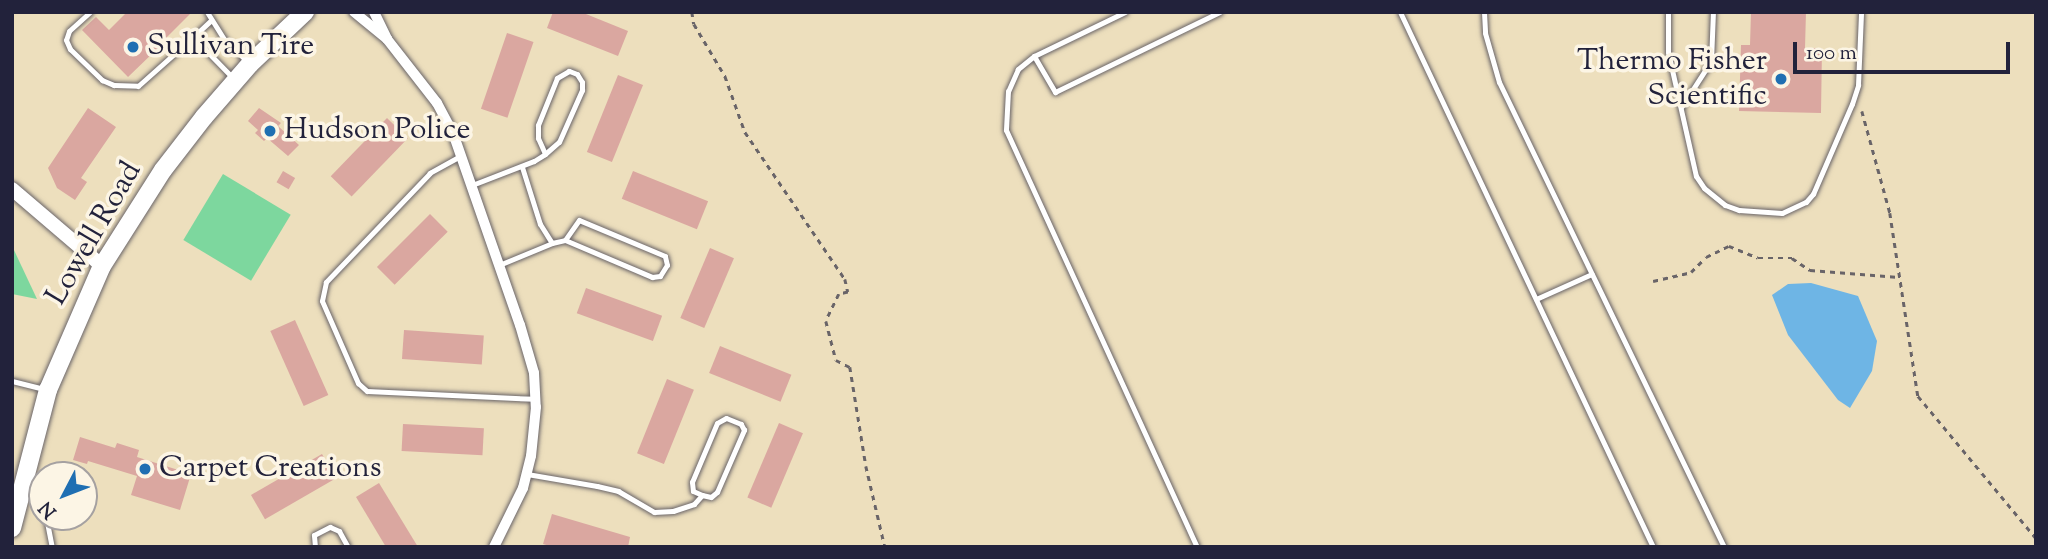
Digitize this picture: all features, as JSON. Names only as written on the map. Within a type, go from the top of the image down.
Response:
[{"type":"main road","name":"Lowell Road","points":[[12,528],[48,390],[102,266],[163,170],[235,80],[305,12]]},
{"type":"street","points":[[354,12],[387,39]]},
{"type":"street","points":[[374,12],[387,39],[437,103],[462,155],[526,341],[536,399],[534,440],[527,474],[511,518],[494,547]]},
{"type":"street","points":[[12,190],[102,266]]},
{"type":"lane","points":[[90,12],[69,31],[66,40],[69,49],[82,63],[102,80],[114,85],[138,86],[210,21]]},
{"type":"lane","points":[[207,12],[210,21],[250,64]]},
{"type":"lane","points":[[1125,12],[1034,56],[1018,69],[1007,91],[1006,130],[1197,547]]},
{"type":"lane","points":[[1034,56],[1055,92],[1220,12]]},
{"type":"lane","points":[[1399,12],[1653,547]]},
{"type":"lane","points":[[1483,12],[1485,33],[1499,82],[1724,547]]},
{"type":"lane","points":[[1668,12],[1668,52],[1696,176],[1704,188],[1725,205],[1739,210],[1782,213],[1806,202],[1819,184],[1852,104],[1858,85],[1861,12]]},
{"type":"lane","points":[[1682,106],[1711,61],[1713,12]]},
{"type":"lane","points":[[193,37],[235,80]]},
{"type":"lane","points":[[472,185],[522,167],[545,154],[564,135],[582,90],[582,82],[577,75],[569,71],[557,78],[538,125],[538,138],[545,154]]},
{"type":"lane","points":[[462,155],[430,173],[326,282],[322,301],[358,383],[367,391],[536,399]]},
{"type":"lane","points":[[522,167],[540,225],[552,243]]},
{"type":"lane","points":[[499,265],[565,240],[652,278],[660,276],[667,265],[665,256],[579,220],[565,240]]},
{"type":"lane","points":[[1536,299],[1592,274]]},
{"type":"lane","points":[[12,382],[48,390]]},
{"type":"lane","points":[[726,418],[741,424],[744,430],[717,492],[712,497],[702,495],[693,491],[692,482],[717,423],[726,418]]},
{"type":"lane","points":[[527,474],[618,491],[654,512],[673,511],[694,504],[702,495]]},
{"type":"lane","points":[[21,486],[28,492]]},
{"type":"lane","points":[[315,547],[314,535],[330,527],[339,531],[348,547]]},
{"type":"path","points":[[692,12],[694,24],[725,76],[745,132],[845,279],[848,292],[839,294],[826,321],[836,360],[850,367],[866,466],[885,547]]},
{"type":"path","points":[[1862,111],[1890,213],[1918,396],[2036,538]]},
{"type":"path","points":[[1653,281],[1692,272],[1706,257],[1729,246],[1758,258],[1792,258],[1810,270],[1900,278]]},
{"type":"green space","points":[[223,174],[291,215],[251,281],[183,240]]},
{"type":"green space","points":[[13,248],[37,299],[12,294]]},
{"type":"water","points":[[1811,283],[1858,296],[1877,341],[1872,371],[1850,408],[1838,400],[1788,335],[1772,295],[1788,284]]},
{"type":"building","name":"Sullivan Tire","points":[[127,12],[192,12],[166,38],[171,43],[159,55],[155,51],[128,77],[82,30],[96,17],[109,30]]},
{"type":"building","points":[[553,12],[581,12],[628,31],[618,56],[547,28]]},
{"type":"building","name":"Thermo Fisher Scientific","points":[[1751,12],[1806,12],[1805,48],[1822,48],[1821,113],[1739,111],[1741,45],[1750,45]]},
{"type":"building","points":[[507,33],[533,42],[507,118],[481,109]]},
{"type":"building","points":[[618,75],[643,85],[612,162],[587,152]]},
{"type":"building","points":[[88,108],[116,127],[81,178],[87,182],[75,200],[57,188],[48,168]]},
{"type":"building","name":"Hudson Police","points":[[259,108],[281,123],[278,126],[299,145],[288,156],[267,138],[264,141],[255,133],[258,130],[248,121]]},
{"type":"building","points":[[387,118],[408,138],[352,196],[331,176]]},
{"type":"building","points":[[283,171],[295,178],[289,189],[276,182]]},
{"type":"building","points":[[633,171],[708,201],[697,229],[622,199]]},
{"type":"building","points":[[430,214],[448,232],[395,285],[377,267]]},
{"type":"building","points":[[710,248],[734,258],[704,328],[680,318]]},
{"type":"building","points":[[586,288],[662,316],[653,341],[577,313]]},
{"type":"building","points":[[295,320],[328,395],[304,406],[270,331]]},
{"type":"building","points":[[404,330],[484,336],[482,365],[402,359]]},
{"type":"building","points":[[720,346],[791,375],[781,402],[709,373]]},
{"type":"building","points":[[667,379],[694,390],[664,464],[637,453]]},
{"type":"building","points":[[779,423],[803,433],[771,508],[747,498]]},
{"type":"building","points":[[403,424],[484,428],[482,455],[402,451]]},
{"type":"building","name":"Carpet Creations","points":[[80,437],[115,448],[117,443],[139,450],[137,457],[191,474],[180,510],[131,495],[137,476],[98,464],[98,461],[73,460]]},
{"type":"building","points":[[322,454],[336,478],[265,519],[251,495]]},
{"type":"building","points":[[379,483],[418,547],[386,547],[356,497]]},
{"type":"building","points":[[552,514],[630,537],[628,547],[553,547],[543,544]]},
{"type":"place","name":"Sullivan Tire","points":[[133,47]]},
{"type":"place","name":"Thermo Fisher Scientific","points":[[1781,79]]},
{"type":"place","name":"Hudson Police","points":[[270,131]]},
{"type":"place","name":"Carpet Creations","points":[[145,469]]}]
